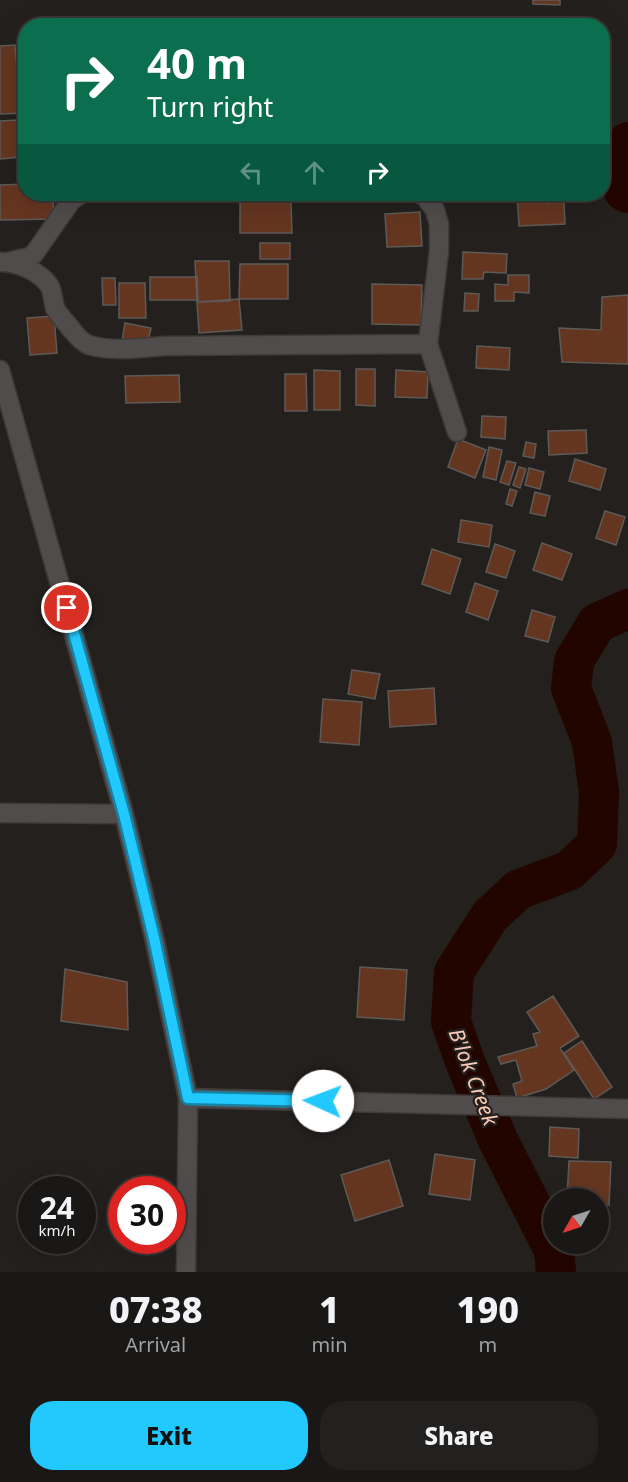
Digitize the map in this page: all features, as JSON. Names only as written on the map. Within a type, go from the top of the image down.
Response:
[{"type":"street","points":[[4,262],[34,254],[71,201]]},
{"type":"street","points":[[428,201],[435,210],[439,224],[440,251],[428,344],[457,432]]},
{"type":"street","points":[[4,262],[32,270],[50,286],[56,310],[75,334],[86,344],[109,349],[163,346],[428,344]]},
{"type":"street","points":[[0,370],[124,814],[154,938],[188,1098],[186,1272]]},
{"type":"street","points":[[0,813],[124,814]]},
{"type":"street","points":[[188,1098],[628,1109]]},
{"type":"building","points":[[533,0],[560,0],[560,5],[533,4]]},
{"type":"building","points":[[15,45],[18,68],[18,113],[0,114],[0,46]]},
{"type":"building","points":[[18,120],[18,157],[0,159],[0,121]]},
{"type":"building","points":[[18,184],[18,201],[53,201],[54,219],[0,220],[0,185]]},
{"type":"building","points":[[517,201],[564,202],[565,224],[519,226]]},
{"type":"building","points":[[240,202],[291,202],[292,233],[240,233]]},
{"type":"building","points":[[420,212],[422,246],[387,247],[385,214]]},
{"type":"building","points":[[260,243],[290,243],[290,259],[260,259]]},
{"type":"building","points":[[463,252],[507,254],[506,273],[484,272],[483,279],[462,279]]},
{"type":"building","points":[[195,261],[229,261],[230,301],[197,302]]},
{"type":"building","points":[[240,264],[288,264],[288,299],[239,299]]},
{"type":"building","points":[[508,275],[529,275],[529,293],[514,292],[514,301],[495,301],[495,284],[508,285]]},
{"type":"building","points":[[150,277],[197,277],[198,300],[150,300]]},
{"type":"building","points":[[102,278],[115,278],[116,305],[103,305]]},
{"type":"building","points":[[119,283],[145,283],[146,318],[119,318]]},
{"type":"building","points":[[372,284],[422,285],[421,325],[372,324]]},
{"type":"building","points":[[465,293],[479,294],[478,311],[464,311]]},
{"type":"building","points":[[628,295],[628,364],[562,362],[559,328],[601,330],[602,297]]},
{"type":"building","points":[[239,299],[242,330],[199,333],[197,302]]},
{"type":"building","points":[[54,316],[57,353],[30,355],[27,318]]},
{"type":"building","points":[[125,323],[151,328],[147,346],[122,341]]},
{"type":"building","points":[[477,346],[510,348],[509,370],[476,368]]},
{"type":"building","points":[[356,369],[375,369],[375,406],[356,405]]},
{"type":"building","points":[[314,370],[340,371],[340,410],[314,410]]},
{"type":"building","points":[[396,370],[428,372],[427,398],[395,397]]},
{"type":"building","points":[[285,374],[306,374],[307,411],[285,411]]},
{"type":"building","points":[[179,375],[180,402],[126,403],[125,376]]},
{"type":"building","points":[[482,416],[506,417],[505,439],[481,437]]},
{"type":"building","points":[[586,430],[587,453],[549,455],[548,431]]},
{"type":"building","points":[[458,439],[486,450],[475,478],[448,467]]},
{"type":"building","points":[[526,442],[536,444],[534,458],[523,456]]},
{"type":"building","points":[[489,447],[502,450],[496,480],[483,477]]},
{"type":"building","points":[[575,459],[606,469],[600,490],[569,481]]},
{"type":"building","points":[[507,461],[516,463],[509,485],[500,482]]},
{"type":"building","points":[[519,467],[526,469],[520,488],[513,485]]},
{"type":"building","points":[[529,468],[544,472],[540,489],[525,485]]},
{"type":"building","points":[[510,489],[517,491],[512,506],[506,504]]},
{"type":"building","points":[[535,492],[550,496],[545,516],[530,513]]},
{"type":"building","points":[[605,511],[625,517],[616,545],[596,538]]},
{"type":"building","points":[[461,520],[492,525],[489,547],[458,542]]},
{"type":"building","points":[[542,543],[572,554],[562,580],[533,570]]},
{"type":"building","points":[[495,544],[515,551],[506,578],[486,572]]},
{"type":"building","points":[[432,549],[461,559],[450,594],[422,584]]},
{"type":"building","points":[[475,583],[498,591],[488,620],[466,612]]},
{"type":"building","points":[[532,610],[555,617],[548,642],[525,636]]},
{"type":"building","points":[[352,670],[380,674],[375,699],[348,694]]},
{"type":"building","points":[[434,688],[436,724],[390,727],[388,691]]},
{"type":"building","points":[[323,699],[362,702],[359,745],[320,742]]},
{"type":"building","points":[[360,967],[407,970],[404,1020],[357,1017]]},
{"type":"building","points":[[65,969],[127,982],[128,1030],[61,1021]]},
{"type":"building","points":[[553,996],[579,1036],[560,1048],[574,1070],[546,1089],[517,1098],[513,1084],[522,1081],[516,1060],[501,1064],[498,1057],[537,1046],[533,1034],[540,1032],[527,1012]]},
{"type":"building","points":[[582,1041],[612,1087],[594,1099],[564,1053]]},
{"type":"building","points":[[550,1127],[579,1129],[578,1158],[549,1156]]},
{"type":"building","points":[[435,1154],[475,1160],[470,1200],[429,1194]]},
{"type":"building","points":[[389,1160],[403,1206],[355,1221],[341,1175]]},
{"type":"building","points":[[569,1161],[611,1162],[609,1205],[609,1188],[568,1188]]},
{"type":"waterway","name":"B'lok Creek","points":[[628,142],[616,158],[624,191],[628,193]]},
{"type":"waterway","name":"B'lok Creek","points":[[556,1272],[554,1250],[498,1140],[451,1022],[454,972],[490,916],[518,890],[570,870],[597,844],[599,792],[592,742],[571,688],[574,661],[597,623],[628,609]]},
{"type":"route","points":[[67,608],[124,814],[154,938],[188,1098],[323,1101]]}]
